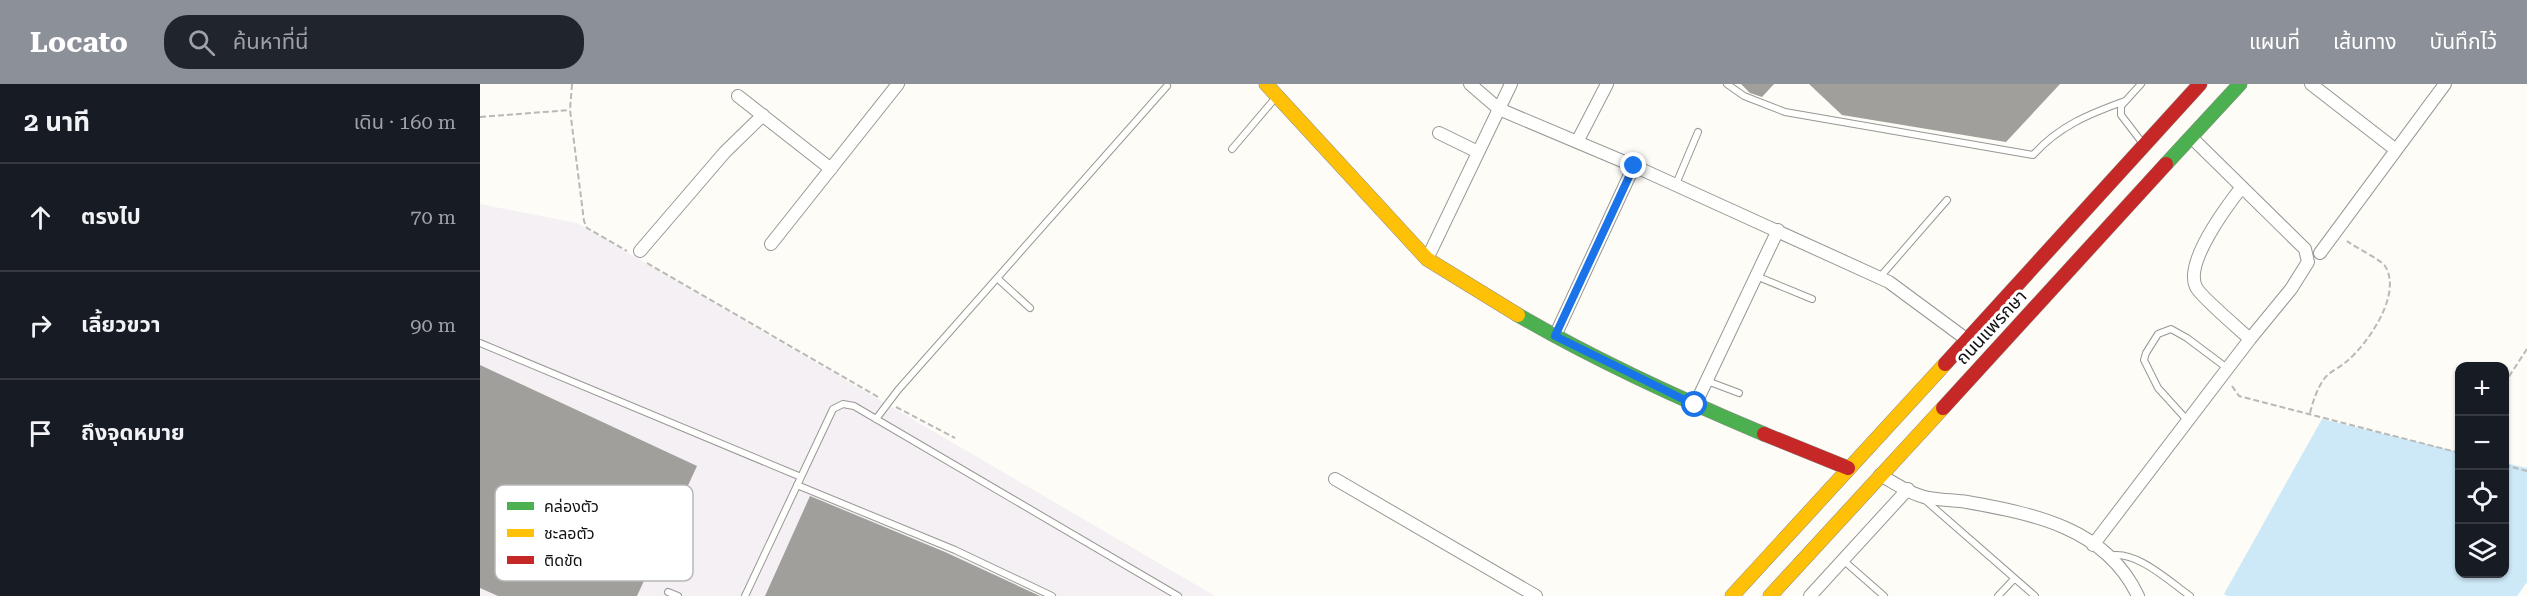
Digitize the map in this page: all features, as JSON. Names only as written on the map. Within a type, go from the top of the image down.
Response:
[{"type":"main road","points":[[1266,84],[1427,259],[1444,271],[1555,336],[1695,405],[1848,468]]},
{"type":"main road","name":"ถนนแพรกษา","points":[[1770,596],[1880,475],[2155,155],[2200,84]]},
{"type":"main road","name":"ถนนแพรกษา","points":[[1731,596],[1966,339],[2155,155],[2191,137],[2240,84]]},
{"type":"street","points":[[771,244],[898,84]]},
{"type":"street","points":[[1470,84],[1499,109],[1676,184],[1889,282],[1966,339]]},
{"type":"street","points":[[1427,259],[1511,84]]},
{"type":"street","points":[[1577,141],[1607,84]]},
{"type":"street","points":[[2311,84],[2396,150]]},
{"type":"street","points":[[2320,253],[2445,84]]},
{"type":"street","points":[[738,96],[831,169]]},
{"type":"street","points":[[638,255],[725,152],[763,116]]},
{"type":"street","points":[[1439,133],[1478,152]]},
{"type":"street","points":[[2093,545],[2187,420],[2291,289],[2308,262],[2305,249],[2191,137]]},
{"type":"street","points":[[1555,336],[1634,166]]},
{"type":"street","points":[[2241,188],[2219,216],[2193,275],[2196,288],[2250,339]]},
{"type":"street","points":[[1695,405],[1778,230]]},
{"type":"street","points":[[1880,475],[1923,497],[1969,502],[2044,518],[2072,530],[2109,556],[2131,581],[2138,596]]},
{"type":"street","points":[[1335,479],[1536,596]]},
{"type":"street","points":[[1810,596],[1908,489]]},
{"type":"lane","points":[[1727,84],[1744,96],[1785,112],[2033,154],[2050,136],[2095,112],[2125,101]]},
{"type":"lane","points":[[2141,84],[2121,106],[2121,115],[2155,155]]},
{"type":"lane","points":[[876,419],[1167,86]]},
{"type":"lane","points":[[1232,148],[1277,96]]},
{"type":"lane","points":[[1676,184],[1698,132]]},
{"type":"lane","points":[[1879,278],[1947,200]]},
{"type":"lane","points":[[1756,276],[1812,299]]},
{"type":"lane","points":[[997,278],[1029,308]]},
{"type":"lane","points":[[2187,420],[2158,388],[2145,365],[2146,353],[2158,334],[2171,329],[2187,338],[2225,371]]},
{"type":"lane","points":[[480,343],[801,477]]},
{"type":"lane","points":[[1707,381],[1739,393]]},
{"type":"lane","points":[[745,596],[833,409],[843,404],[854,406],[1178,596]]},
{"type":"lane","points":[[798,485],[955,550],[1052,596]]},
{"type":"lane","points":[[1923,497],[2035,596]]},
{"type":"lane","points":[[2109,556],[2119,553],[2137,559],[2190,596]]},
{"type":"lane","points":[[1843,560],[1884,596]]},
{"type":"lane","points":[[1998,596],[2014,579]]},
{"type":"lane","points":[[1161,596],[1170,591]]},
{"type":"lane","points":[[668,592],[678,596]]},
{"type":"path","points":[[572,84],[570,110],[584,221],[587,228],[638,255],[888,403],[955,438]]},
{"type":"path","points":[[480,117],[570,110]]},
{"type":"path","points":[[2309,414],[2325,377],[2348,362],[2366,340],[2391,294],[2384,264],[2360,251],[2335,232]]},
{"type":"path","points":[[2509,378],[2527,349]]},
{"type":"path","points":[[2225,371],[2239,396],[2455,452]]},
{"type":"path","points":[[2509,466],[2527,471]]},
{"type":"shaded area","points":[[480,204],[577,223],[1215,596],[480,596]]},
{"type":"water","points":[[2322,419],[2455,451],[2455,578],[2509,578],[2509,464],[2527,468],[2527,582],[2517,596],[2227,596],[2224,594]]},
{"type":"building","points":[[1741,84],[1774,84],[1762,97],[1750,93]]},
{"type":"building","points":[[1809,84],[2060,84],[2006,142],[1842,115]]},
{"type":"building","points":[[480,365],[697,466],[688,485],[495,485],[495,581],[644,581],[637,596],[498,596],[480,588]]},
{"type":"building","points":[[810,496],[945,552],[1040,596],[765,596]]},
{"type":"traffic: fast","points":[[2166,164],[2240,84]]},
{"type":"traffic: fast","points":[[1518,315],[1639,379],[1764,434]]},
{"type":"traffic: slow","points":[[1266,84],[1427,259],[1518,315]]},
{"type":"traffic: slow","points":[[1732,596],[1945,364]]},
{"type":"traffic: slow","points":[[1770,596],[1943,408]]},
{"type":"traffic: jam","points":[[1945,364],[2200,84]]},
{"type":"traffic: jam","points":[[1943,408],[2166,164]]},
{"type":"traffic: jam","points":[[1764,434],[1848,468]]},
{"type":"route","points":[[1634,166],[1555,336],[1695,405]]}]
